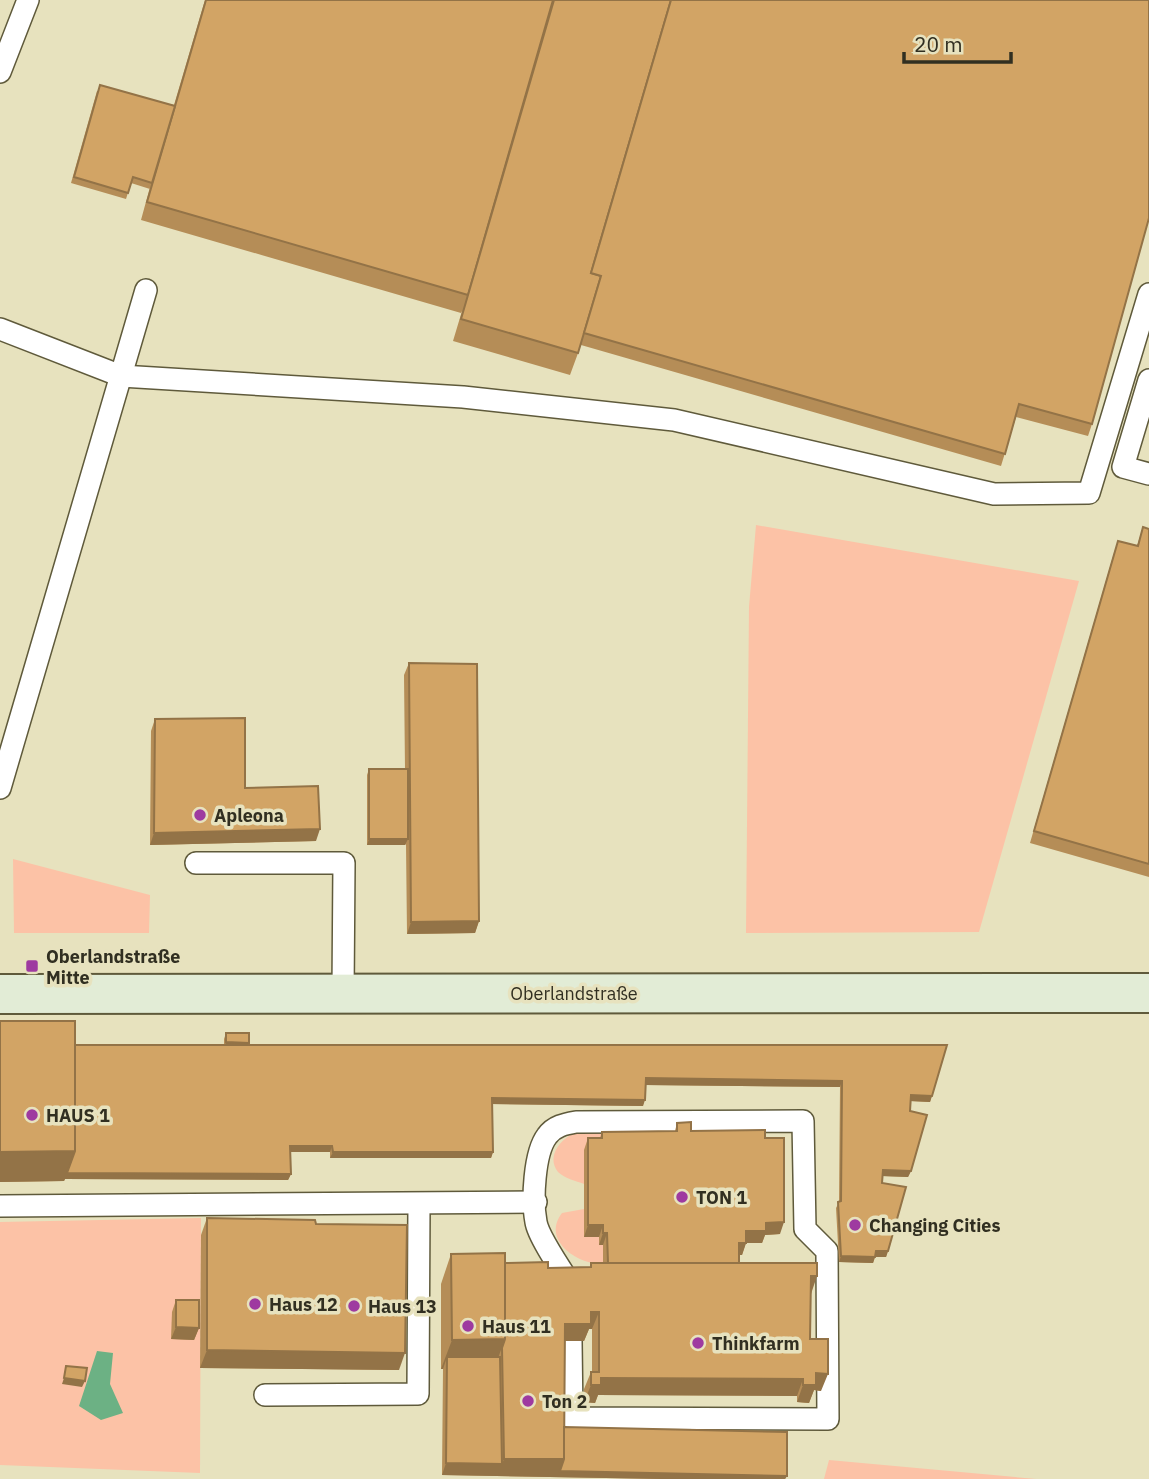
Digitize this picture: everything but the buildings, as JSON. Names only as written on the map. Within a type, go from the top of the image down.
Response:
[{"type":"street","name":"Oberlandstraße","points":[[0,994],[1149,993]]},
{"type":"lane","points":[[0,72],[27,0]]},
{"type":"lane","points":[[0,788],[146,290]]},
{"type":"lane","points":[[0,328],[121,376],[463,397],[674,420],[994,494],[1089,493],[1149,294]]},
{"type":"lane","points":[[1149,380],[1123,467],[1149,474]]},
{"type":"lane","points":[[196,863],[344,863],[343,993]]},
{"type":"lane","points":[[570,1285],[536,1224],[536,1168],[540,1149],[547,1134],[559,1125],[576,1122],[803,1121],[805,1229],[827,1251],[828,1419],[572,1418],[571,1341]]},
{"type":"lane","points":[[0,1206],[536,1202]]},
{"type":"lane","points":[[265,1395],[418,1394],[419,1203]]},
{"type":"shaded area","points":[[756,525],[1079,581],[979,932],[746,933],[749,607]]},
{"type":"shaded area","points":[[13,859],[150,895],[149,933],[14,933]]},
{"type":"shaded area","points":[[577,1132],[673,1133],[584,1150],[584,1184],[558,1172],[554,1159],[561,1142]]},
{"type":"shaded area","points":[[584,1209],[584,1236],[599,1237],[599,1244],[603,1245],[603,1264],[583,1260],[565,1249],[559,1241],[556,1232],[562,1213]]},
{"type":"shaded area","points":[[201,1218],[200,1473],[0,1465],[0,1222]]},
{"type":"shaded area","points":[[97,1351],[113,1353],[110,1384],[123,1413],[101,1420],[79,1406]]},
{"type":"shaded area","points":[[829,1460],[1036,1479],[824,1479]]},
{"type":"place","name":"Apleona","points":[[200,815]]},
{"type":"place","name":"Oberlandstraße Mitte","points":[[32,966]]},
{"type":"place","name":"HAUS 1","points":[[32,1115]]},
{"type":"place","name":"TON 1","points":[[682,1197]]},
{"type":"place","name":"Changing Cities","points":[[855,1225]]},
{"type":"place","name":"Haus 12","points":[[255,1304]]},
{"type":"place","name":"Haus 13","points":[[354,1306]]},
{"type":"place","name":"Haus 11","points":[[468,1326]]},
{"type":"place","name":"Thinkfarm","points":[[698,1343]]},
{"type":"place","name":"Ton 2","points":[[528,1401]]}]
